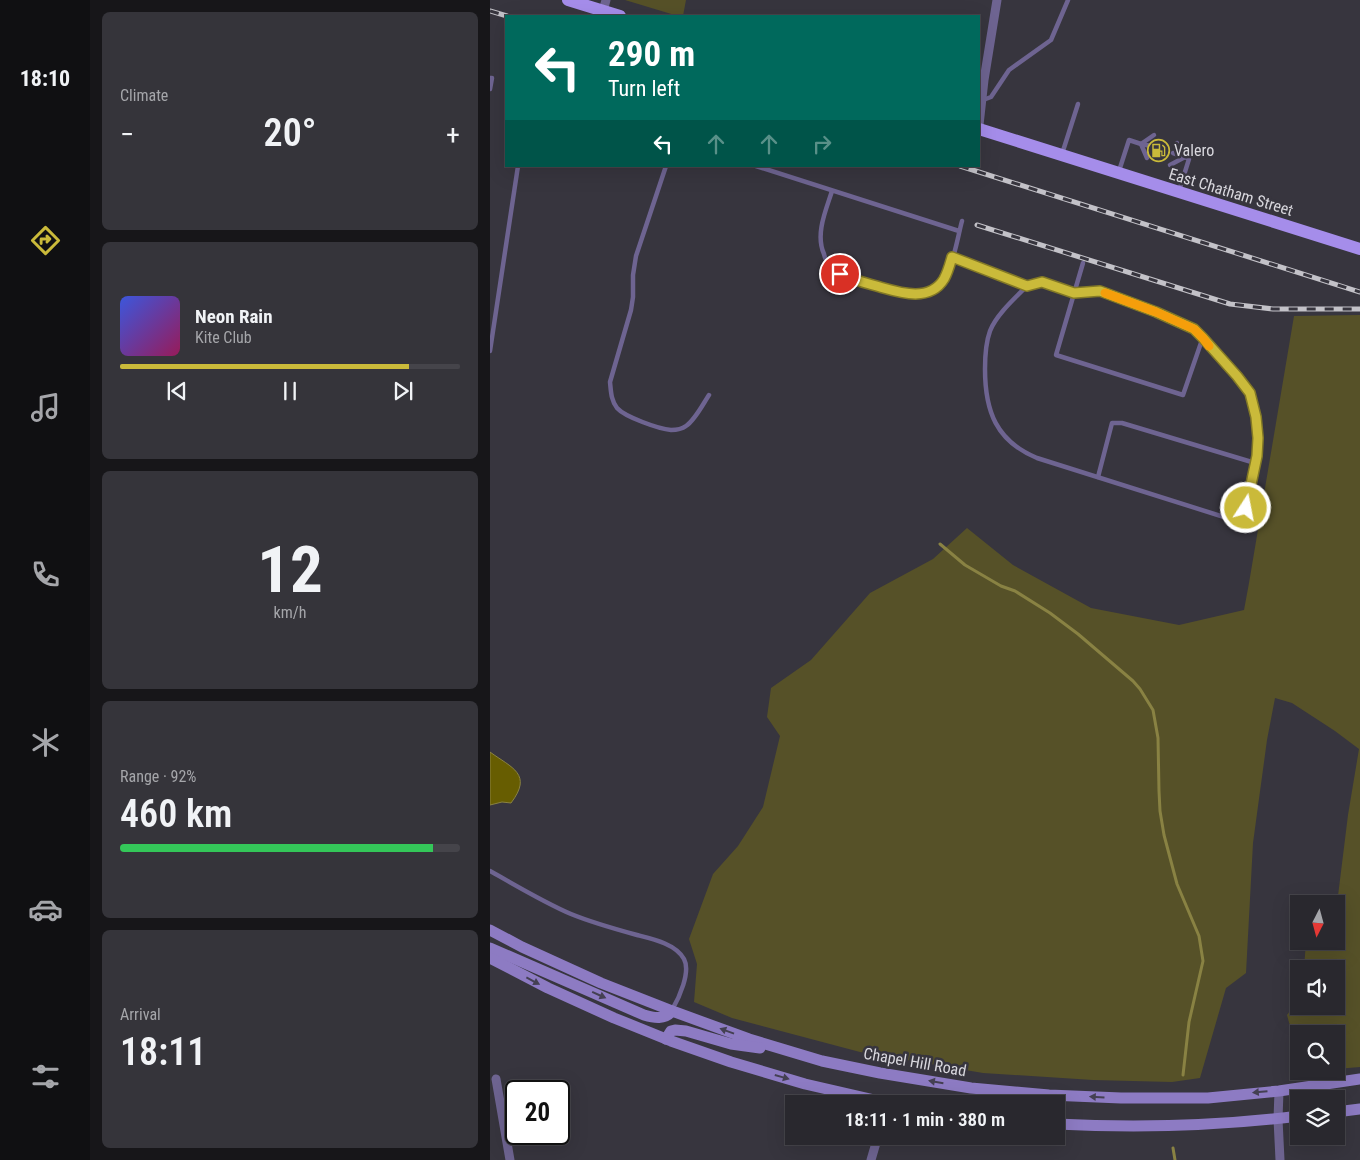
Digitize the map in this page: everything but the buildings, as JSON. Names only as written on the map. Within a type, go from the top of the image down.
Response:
[{"type":"main road","points":[[568,0],[605,6],[618,15]]},
{"type":"main road","name":"East Chatham Street","points":[[980,127],[1061,155],[1360,249]]},
{"type":"main road","name":"Chapel Hill Road","points":[[490,930],[522,947],[601,983],[749,1039],[822,1061],[962,1087],[1049,1095],[1121,1098],[1208,1098],[1279,1091],[1360,1079]]},
{"type":"main road","points":[[490,948],[644,1015],[659,1017],[666,1016],[672,1011]]},
{"type":"main road","points":[[490,958],[548,988],[666,1039],[740,1065],[852,1095]]},
{"type":"main road","points":[[666,1039],[671,1031],[680,1030],[731,1044],[789,1051]]},
{"type":"main road","points":[[1345,1111],[1360,1109]]},
{"type":"main road","points":[[1065,1124],[1178,1125],[1290,1117]]},
{"type":"street","points":[[980,114],[998,0]]},
{"type":"street","points":[[496,1079],[510,1160]]},
{"type":"street","points":[[1279,1091],[1280,1160]]},
{"type":"street","points":[[871,1160],[875,1145]]},
{"type":"lane","points":[[981,101],[991,96],[1009,70],[1050,40],[1068,0]]},
{"type":"lane","points":[[490,78],[492,78],[490,89]]},
{"type":"lane","points":[[1061,155],[1078,104]]},
{"type":"lane","points":[[1141,144],[1154,135]]},
{"type":"lane","points":[[1118,173],[1129,140],[1151,146]]},
{"type":"lane","points":[[1177,143],[1185,157]]},
{"type":"lane","points":[[1141,144],[1147,158]]},
{"type":"lane","points":[[1173,153],[1189,158],[1179,192]]},
{"type":"lane","points":[[1170,165],[1185,157]]},
{"type":"lane","points":[[490,351],[518,167]]},
{"type":"lane","points":[[666,167],[635,263],[631,310],[610,382],[611,395],[618,409],[628,416],[669,430],[678,430],[692,421],[709,394]]},
{"type":"lane","points":[[759,167],[959,231]]},
{"type":"lane","points":[[832,191],[821,230],[821,245],[826,261],[831,268],[849,278],[902,293],[915,294],[926,292],[943,280],[948,270],[962,221]]},
{"type":"lane","points":[[952,257],[1027,286]]},
{"type":"lane","points":[[1083,263],[1056,355],[1183,395],[1203,338]]},
{"type":"lane","points":[[1042,282],[1074,293],[1100,291],[1156,312],[1194,329],[1250,393],[1256,417],[1258,438],[1256,463],[1243,523],[1026,453],[1009,441],[999,428],[992,416],[986,381],[985,362],[990,330],[1027,286],[1042,282]]},
{"type":"lane","points":[[1098,477],[1112,423],[1122,423],[1256,463]]},
{"type":"lane","points":[[490,871],[549,904],[572,914],[601,925],[651,939],[674,949],[684,959],[686,975],[672,1011]]},
{"type":"shaded area","points":[[625,0],[686,0],[683,15],[675,15]]},
{"type":"shaded area","points":[[1360,315],[1360,1067],[1345,1068],[1345,1025],[1290,1026],[1287,1015],[1290,1011],[1290,1015],[1345,1015],[1345,960],[1305,960],[1305,950],[1345,950],[1345,895],[1338,895],[1348,815],[1359,749],[1292,703],[1275,698],[1267,740],[1253,843],[1246,973],[1226,988],[1200,1078],[1172,1082],[1093,1080],[983,1073],[860,1052],[732,1018],[694,1002],[697,964],[689,939],[713,874],[738,846],[763,807],[780,736],[767,717],[771,688],[811,660],[870,593],[933,559],[967,528],[1013,565],[1091,608],[1179,625],[1244,610],[1294,316]]},
{"type":"shaded area","points":[[490,752],[512,768],[520,778],[520,785],[511,803],[502,802],[490,805]]},
{"type":"waterway","points":[[940,544],[965,565],[1001,586],[1015,591],[1050,613],[1078,634],[1133,681],[1153,710],[1158,738],[1160,811],[1164,835],[1177,884],[1199,936],[1203,961],[1189,1022],[1183,1075]]},
{"type":"waterway","points":[[1173,1148],[1175,1160]]},
{"type":"railway","points":[[490,11],[505,15]]},
{"type":"railway","points":[[963,167],[1360,292]]},
{"type":"railway","points":[[977,225],[1230,304],[1273,309],[1360,309]]},
{"type":"slow traffic","points":[[1105,293],[1156,312],[1194,329],[1209,346]]},
{"type":"place","name":"Valero","points":[[1158,150]]},
{"type":"route","points":[[840,274],[902,293],[915,294],[926,292],[943,280],[952,257],[1027,286],[1042,282],[1074,293],[1100,291],[1156,312],[1194,329],[1250,393],[1256,417],[1258,438],[1257,456],[1246,508]]}]
